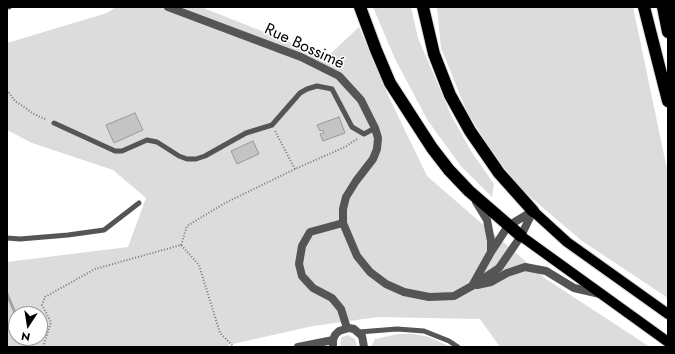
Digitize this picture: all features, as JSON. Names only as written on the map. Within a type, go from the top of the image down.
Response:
[{"type":"highway","points":[[360,7],[390,82],[432,148],[449,170],[469,191],[521,236]]},
{"type":"highway","points":[[423,7],[434,54],[450,95],[470,131],[499,172],[533,211]]},
{"type":"highway","points":[[425,20],[426,7]]},
{"type":"highway","points":[[644,7],[668,101]]},
{"type":"highway","points":[[663,7],[668,32]]},
{"type":"main road","points":[[533,211],[567,242],[668,314]]},
{"type":"main road","points":[[521,236],[668,342]]},
{"type":"street","name":"Rue Bossimé","points":[[168,7],[301,57],[339,76],[361,100],[375,128],[378,138],[377,149],[373,159],[346,197],[343,209],[343,223],[357,256],[370,272],[386,284],[404,292],[429,297],[454,296],[472,286]]},
{"type":"street","points":[[469,191],[487,220],[491,242],[491,252]]},
{"type":"street","points":[[472,286],[491,252],[508,226],[533,211]]},
{"type":"street","points":[[472,286],[499,268],[521,236],[533,211]]},
{"type":"street","points":[[343,223],[310,232],[302,246],[299,264],[302,276],[313,288],[332,298],[341,309],[347,328]]},
{"type":"street","points":[[472,286],[491,282],[507,273],[525,267],[546,271],[574,288],[600,294]]},
{"type":"street","points":[[298,347],[333,344],[339,331],[347,328],[354,329],[359,332],[364,341],[364,347]]},
{"type":"lane","points":[[54,123],[115,152],[122,151],[147,140],[157,142],[179,156],[187,159],[205,156],[246,133],[272,125],[300,93],[317,86],[332,89],[352,127],[364,134],[375,128]]},
{"type":"lane","points":[[7,239],[60,236],[104,230],[139,203]]},
{"type":"lane","points":[[359,332],[397,329],[424,331],[449,341],[458,347]]},
{"type":"path","points":[[7,90],[15,101],[34,114],[54,123]]},
{"type":"path","points":[[272,125],[295,169]]},
{"type":"path","points":[[181,245],[187,226],[225,203],[295,169],[345,147],[364,134]]},
{"type":"path","points":[[43,347],[51,322],[42,305],[45,296],[95,269],[181,245]]},
{"type":"path","points":[[181,245],[199,265],[220,333],[234,347]]},
{"type":"shaded area","points":[[116,7],[201,7],[327,57],[359,27],[387,93],[427,176],[546,279],[650,347],[500,347],[480,319],[378,317],[313,326],[228,345],[228,347],[7,347],[7,262],[128,247],[146,198],[113,170],[32,143],[7,130],[7,43],[107,13]]},
{"type":"shaded area","points":[[373,7],[411,7],[418,38],[451,115],[471,151],[494,184],[492,197],[461,166],[428,121],[395,59]]},
{"type":"shaded area","points":[[437,7],[633,7],[668,174],[668,298],[582,241],[521,189],[493,153],[467,112],[441,48]]},
{"type":"shaded area","points":[[398,334],[414,334],[429,337],[451,347],[371,347],[375,339]]},
{"type":"shaded area","points":[[348,335],[355,339],[357,344],[356,347],[340,347],[342,337]]},
{"type":"building","points":[[135,113],[143,130],[114,143],[106,125]]},
{"type":"building","points":[[339,117],[345,133],[323,141],[320,134],[324,133],[323,130],[320,131],[317,125]]},
{"type":"building","points":[[253,141],[259,154],[237,164],[231,151]]},
{"type":"waterway","points":[[7,294],[12,306]]}]
